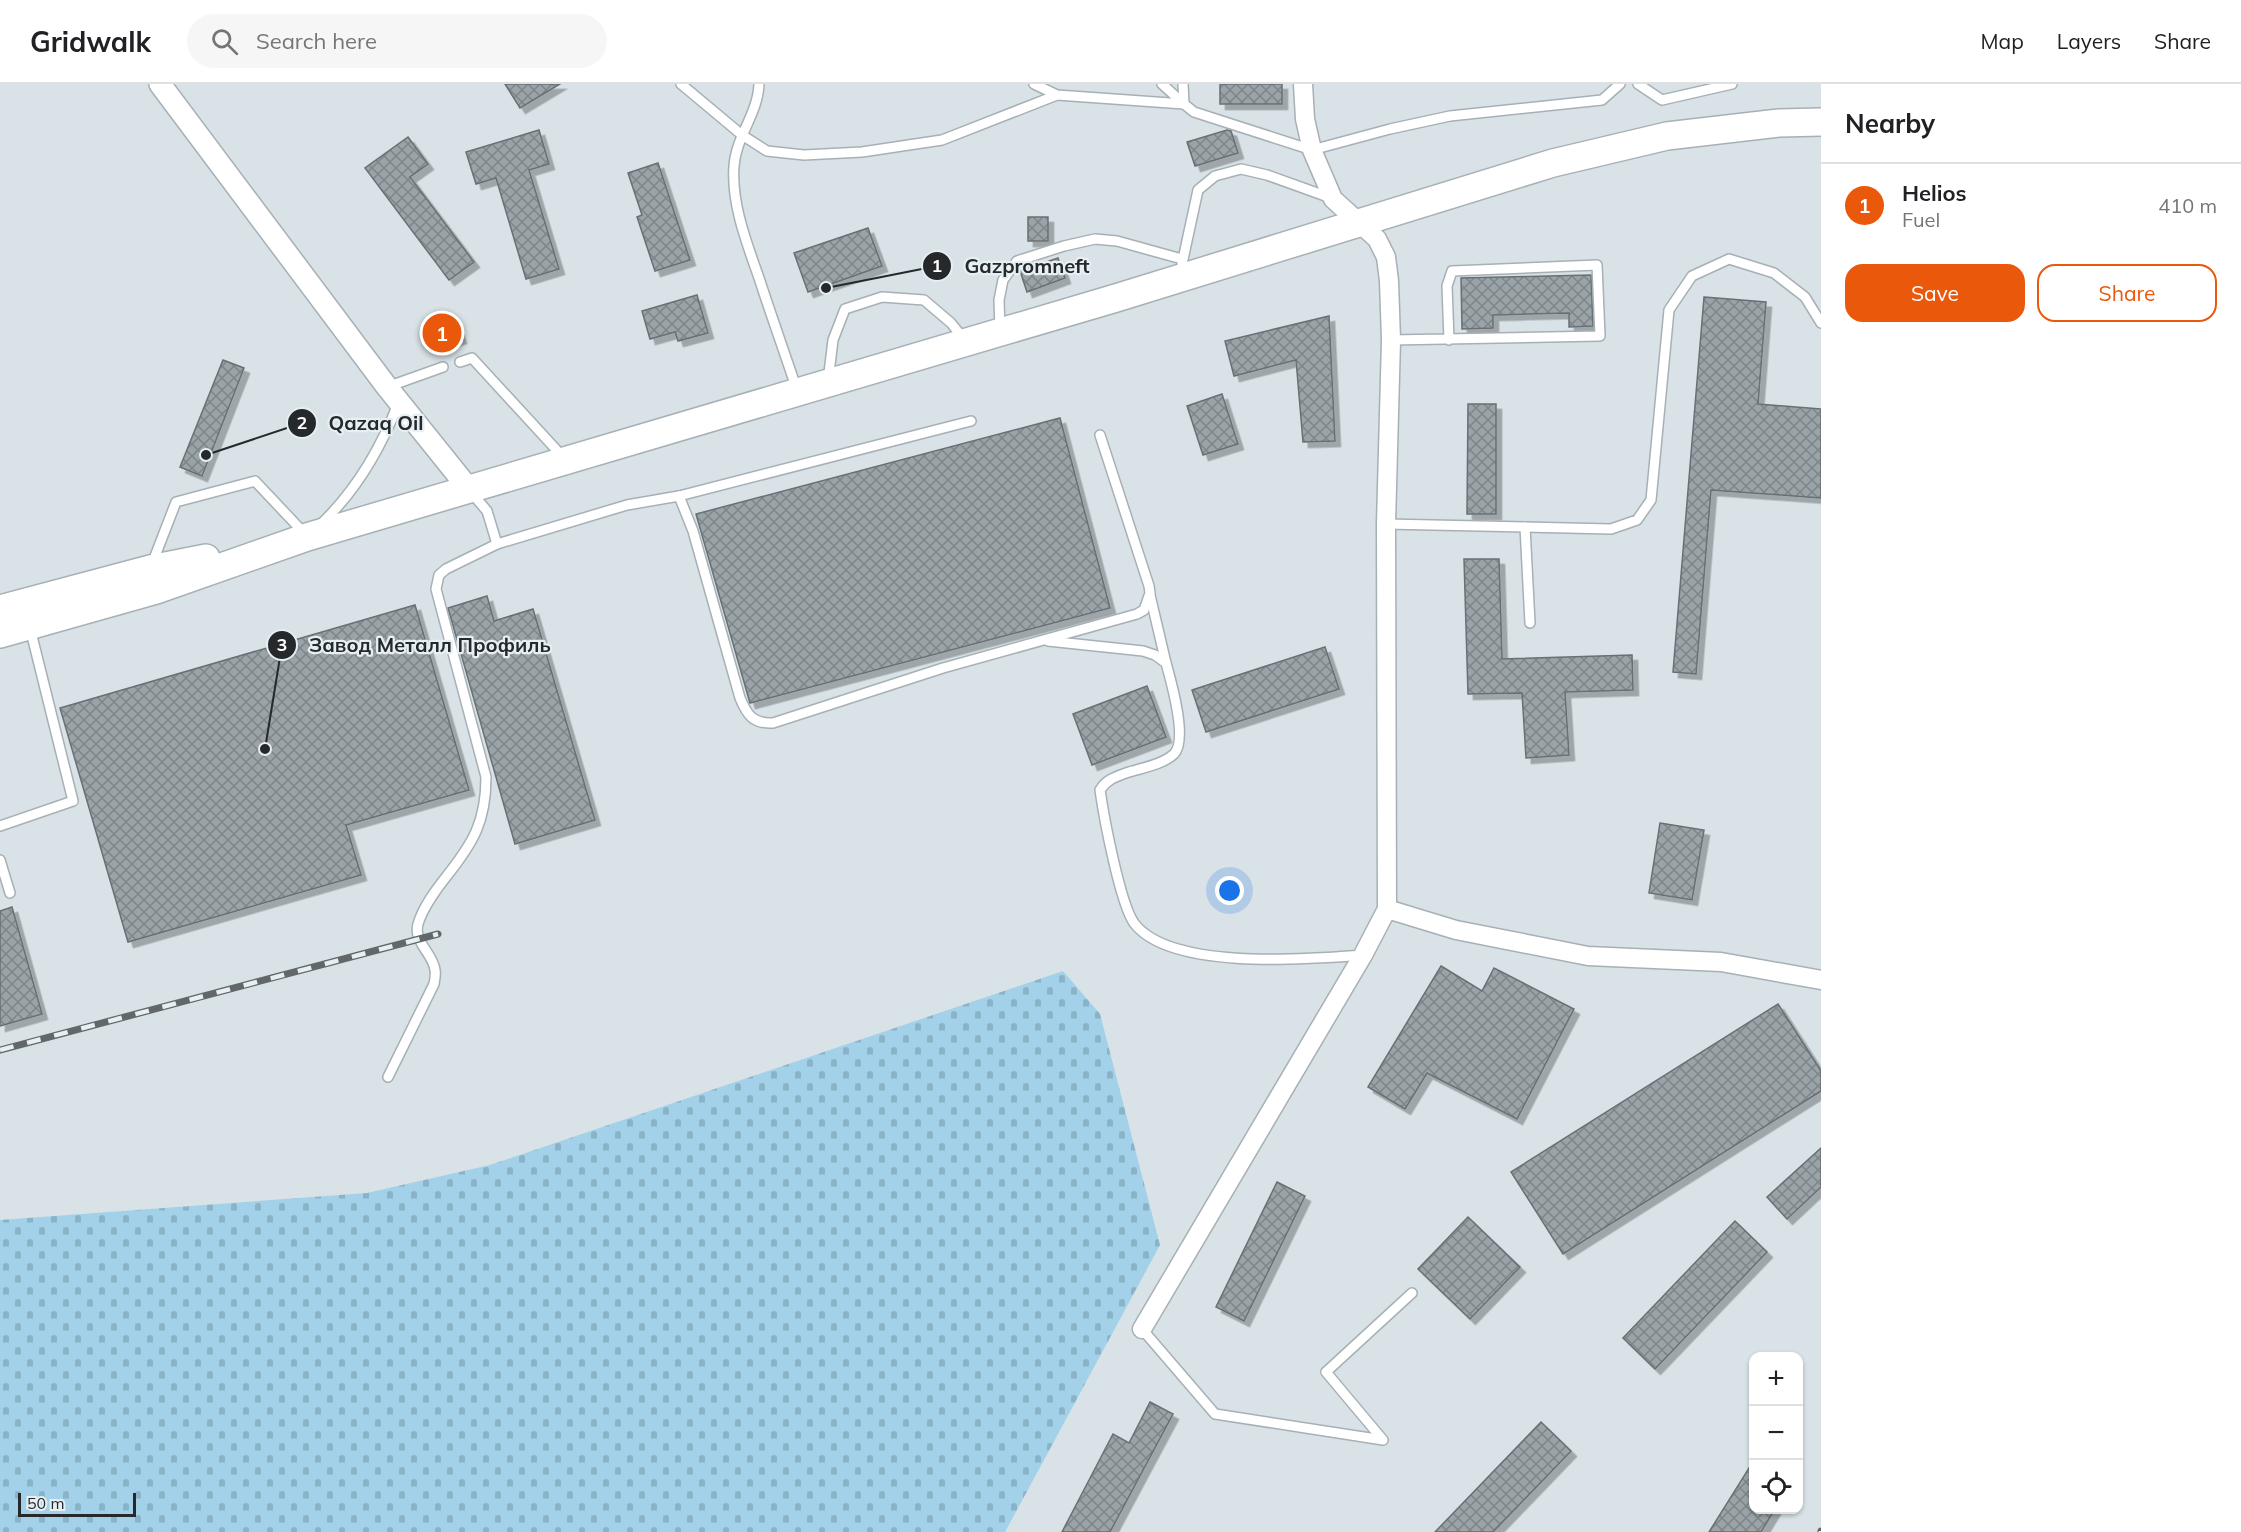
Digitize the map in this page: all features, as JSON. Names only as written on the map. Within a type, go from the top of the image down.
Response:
[{"type":"main road","points":[[0,634],[156,590],[308,537],[1000,332],[1181,269],[1361,223],[1587,154],[1667,136],[1717,129],[1821,122]]},
{"type":"main road","points":[[0,609],[150,569],[308,537]]},
{"type":"street","points":[[160,84],[393,395],[469,489]]},
{"type":"street","points":[[1142,1329],[1363,955],[1387,909],[1386,524],[1391,340],[1389,281],[1386,257],[1377,239],[1333,199],[1312,150],[1305,119],[1303,84]]},
{"type":"street","points":[[1387,909],[1456,930],[1588,956],[1721,962],[1821,980]]},
{"type":"lane","points":[[681,84],[742,135],[767,151],[804,155],[862,152],[942,140],[1057,95]]},
{"type":"lane","points":[[759,84],[759,97],[754,113],[742,135],[734,166],[735,194],[748,246],[797,392]]},
{"type":"lane","points":[[1034,84],[1057,95],[1184,104]]},
{"type":"lane","points":[[1162,84],[1194,112],[1312,150],[1450,116],[1602,100],[1620,84]]},
{"type":"lane","points":[[1183,84],[1184,104]]},
{"type":"lane","points":[[1638,84],[1662,100],[1732,84]]},
{"type":"lane","points":[[1000,332],[999,300],[1003,280],[1017,261],[1095,239],[1117,241],[1181,269],[1197,190],[1215,176],[1241,169],[1267,175],[1333,199]]},
{"type":"lane","points":[[1386,524],[1611,529],[1637,520],[1651,500],[1669,310],[1692,276],[1729,259],[1774,273],[1805,297],[1821,323]]},
{"type":"lane","points":[[1391,340],[1449,340],[1600,336],[1598,265],[1452,271],[1447,286],[1449,340]]},
{"type":"lane","points":[[828,383],[833,340],[845,309],[882,297],[924,300],[951,323],[966,342]]},
{"type":"lane","points":[[460,362],[472,358],[567,460]]},
{"type":"lane","points":[[150,569],[176,502],[255,481],[308,537],[340,506],[384,441],[393,395],[443,367]]},
{"type":"lane","points":[[388,1077],[434,984],[435,969],[418,939],[417,927],[420,917],[435,891],[476,834],[486,795],[486,777],[436,589],[437,580],[446,569],[497,544],[627,506],[679,496],[971,421]]},
{"type":"lane","points":[[1100,435],[1150,593],[1180,728],[1178,747],[1174,754],[1113,777],[1104,783],[1100,790],[1124,899],[1132,921],[1143,933],[1157,942],[1198,954],[1298,960],[1363,955]]},
{"type":"lane","points":[[469,489],[487,511],[497,544]]},
{"type":"lane","points":[[679,496],[693,531],[740,698],[748,714],[763,723],[773,723],[943,668],[1137,614],[1144,610],[1150,593]]},
{"type":"lane","points":[[1525,527],[1530,623]]},
{"type":"lane","points":[[0,826],[73,801],[29,626]]},
{"type":"lane","points":[[1043,640],[1143,651],[1155,655],[1166,663]]},
{"type":"lane","points":[[0,860],[10,893]]},
{"type":"lane","points":[[1142,1329],[1215,1414],[1383,1440],[1326,1372],[1412,1293]]},
{"type":"green space","points":[[1063,971],[1100,1014],[1160,1245],[1005,1532],[0,1532],[0,1220],[367,1193],[490,1165]]},
{"type":"building","points":[[505,84],[560,84],[520,108]]},
{"type":"building","points":[[1220,84],[1282,84],[1282,104],[1220,104]]},
{"type":"building","points":[[539,130],[549,164],[529,170],[559,269],[526,279],[496,178],[476,184],[466,152]]},
{"type":"building","points":[[1227,130],[1231,131],[1238,153],[1195,166],[1187,142]]},
{"type":"building","points":[[408,137],[428,164],[410,177],[474,262],[449,280],[365,168]]},
{"type":"building","points":[[658,163],[690,260],[655,271],[637,217],[642,215],[628,173]]},
{"type":"building","points":[[1028,217],[1048,217],[1048,241],[1028,241]]},
{"type":"building","points":[[868,228],[882,266],[808,292],[794,253]]},
{"type":"building","points":[[1058,258],[1065,278],[1027,292],[1020,271]]},
{"type":"building","points":[[1591,275],[1593,326],[1569,327],[1569,313],[1493,315],[1493,328],[1462,329],[1461,278]]},
{"type":"building","points":[[697,295],[708,333],[678,341],[675,332],[650,339],[642,311]]},
{"type":"building","points":[[1704,297],[1766,302],[1758,404],[1821,409],[1821,498],[1711,490],[1696,674],[1673,672]]},
{"type":"building","points":[[1329,316],[1335,441],[1303,442],[1296,360],[1234,376],[1225,341]]},
{"type":"building","points":[[454,318],[461,338],[430,348],[423,328]]},
{"type":"building","points":[[223,360],[244,368],[202,476],[180,467]]},
{"type":"building","points":[[1222,394],[1238,444],[1203,455],[1187,406]]},
{"type":"building","points":[[1468,404],[1496,404],[1496,514],[1467,514]]},
{"type":"building","points":[[1060,418],[1110,608],[750,703],[696,514]]},
{"type":"building","points":[[1464,559],[1499,559],[1502,659],[1632,655],[1633,690],[1565,692],[1569,755],[1526,758],[1522,693],[1468,694]]},
{"type":"building","points":[[487,596],[494,621],[533,609],[595,820],[515,844],[448,608]]},
{"type":"building","points":[[415,605],[469,790],[346,825],[361,875],[128,942],[60,708]]},
{"type":"building","points":[[1325,647],[1339,689],[1206,732],[1192,690]]},
{"type":"building","points":[[1147,686],[1166,737],[1092,765],[1073,714]]},
{"type":"building","points":[[1660,823],[1704,830],[1692,900],[1649,893]]},
{"type":"building","points":[[12,907],[42,1014],[0,1026],[0,911]]},
{"type":"building","points":[[1441,966],[1482,991],[1494,968],[1574,1009],[1517,1119],[1427,1073],[1405,1109],[1368,1087]]},
{"type":"building","points":[[1778,1004],[1821,1071],[1821,1091],[1563,1254],[1511,1172]]},
{"type":"building","points":[[1821,1148],[1821,1187],[1787,1219],[1767,1197]]},
{"type":"building","points":[[1277,1182],[1305,1196],[1244,1321],[1216,1307]]},
{"type":"building","points":[[1468,1217],[1520,1267],[1470,1319],[1418,1269]]},
{"type":"building","points":[[1735,1221],[1767,1252],[1655,1369],[1623,1338]]},
{"type":"building","points":[[1150,1402],[1173,1414],[1110,1532],[1062,1532],[1113,1434],[1129,1443]]},
{"type":"building","points":[[1541,1422],[1571,1451],[1493,1532],[1435,1532]]},
{"type":"building","points":[[1749,1468],[1749,1514],[1772,1514],[1761,1532],[1709,1532]]},
{"type":"railway","points":[[0,1050],[438,934]]},
{"type":"place","name":"Gazpromneft","points":[[826,288]]},
{"type":"place","name":"Helios","points":[[442,333]]},
{"type":"place","name":"Qazaq Oil","points":[[206,455]]},
{"type":"place","name":"Завод Металл Профиль","points":[[265,749]]}]
